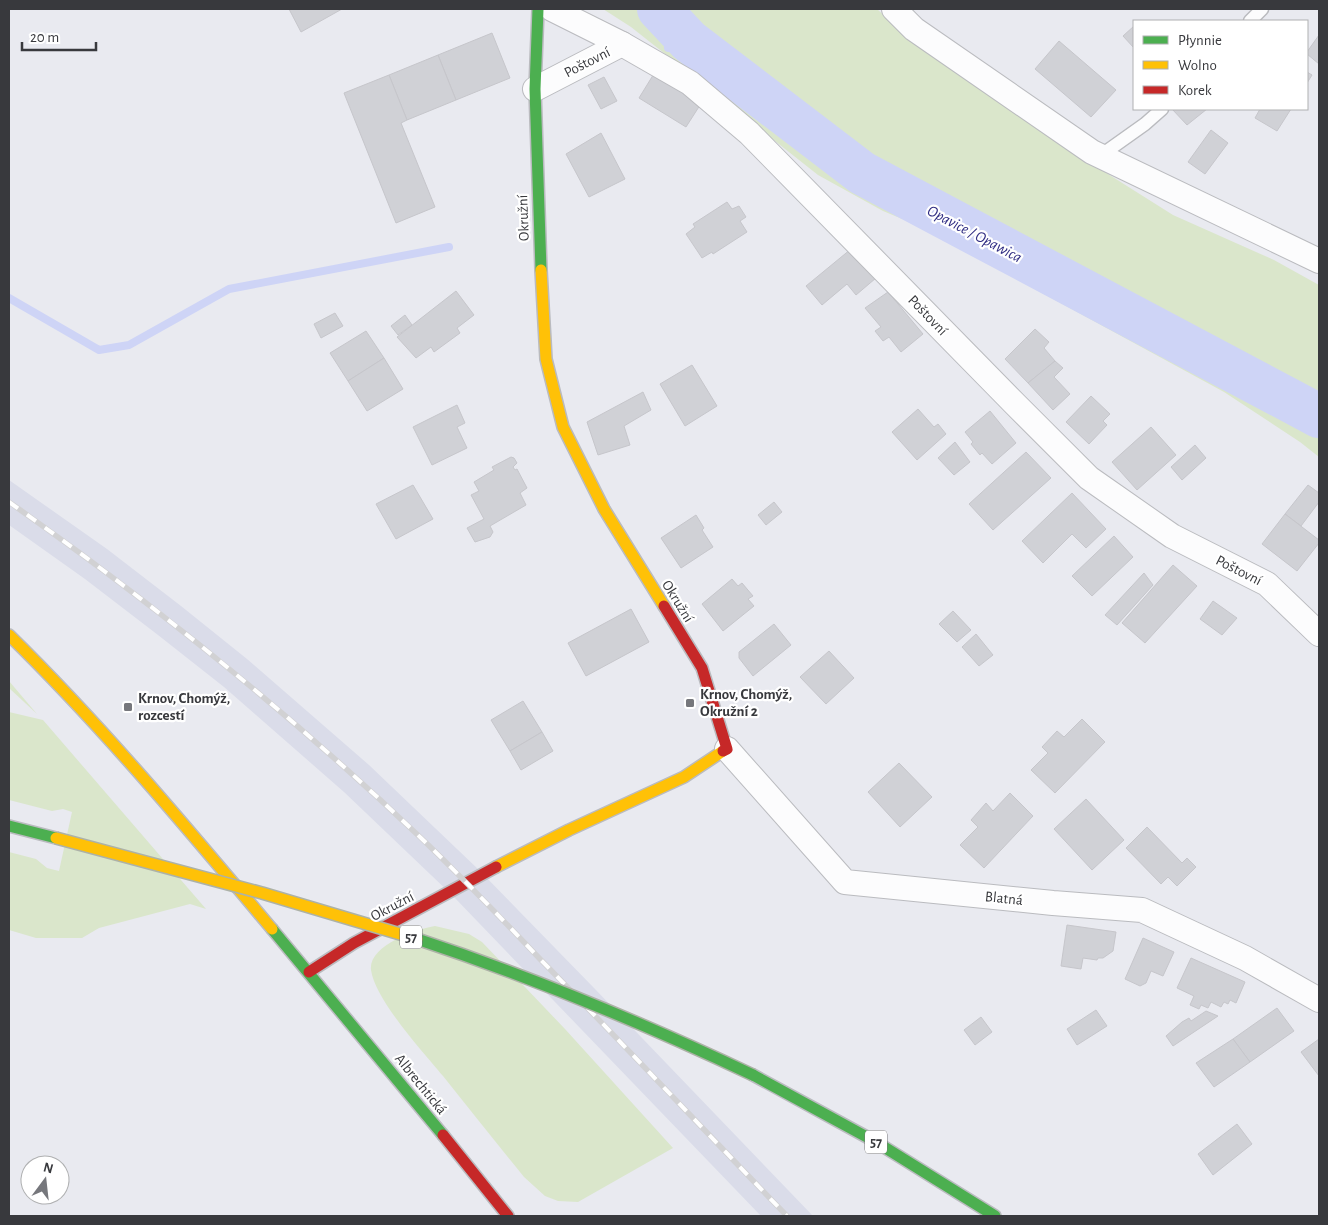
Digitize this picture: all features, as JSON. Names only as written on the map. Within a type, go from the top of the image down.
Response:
[{"type":"main road","name":"Okružní","points":[[309,972],[354,942],[569,830],[684,777],[728,749],[702,668],[604,509],[563,427],[546,359],[539,244],[535,88],[538,9]]},
{"type":"main road","name":"Albrechtická","points":[[9,635],[41,666],[112,742],[309,972],[508,1216]]},
{"type":"main road","name":"57","points":[[9,826],[348,918],[458,952],[563,990],[615,1011],[753,1075],[853,1128],[995,1216]]},
{"type":"street","points":[[552,9],[622,44]]},
{"type":"street","points":[[894,9],[914,29],[1100,156],[1319,261]]},
{"type":"street","name":"Poštovní","points":[[535,88],[622,44],[690,83],[749,133],[1089,478],[1172,536],[1267,584],[1319,634]]},
{"type":"street","name":"Blatná","points":[[728,749],[845,882],[1142,910],[1245,958],[1319,1000]]},
{"type":"lane","points":[[1251,20],[1262,9]]},
{"type":"lane","points":[[1100,156],[1145,124],[1161,110]]},
{"type":"shaded area","points":[[9,480],[107,549],[181,606],[247,659],[369,765],[479,870],[813,1216],[761,1216],[453,896],[344,792],[224,687],[85,579],[9,525]]},
{"type":"green space","points":[[603,9],[877,9],[909,38],[1081,157],[1173,215],[1274,260],[1319,285],[1319,457],[1300,442],[1224,392],[919,226],[883,211],[818,175],[631,27]]},
{"type":"green space","points":[[9,681],[37,714],[9,688]]},
{"type":"green space","points":[[9,712],[43,720],[206,909],[190,904],[99,928],[82,938],[36,938],[9,930],[9,852],[36,859],[47,868],[59,871],[72,812],[63,809],[52,811],[9,800]]},
{"type":"green space","points":[[435,926],[469,934],[482,942],[565,1029],[673,1148],[578,1202],[558,1201],[545,1196],[524,1177],[401,1026],[374,982],[371,970],[372,961],[377,953],[395,940]]},
{"type":"building","points":[[289,9],[342,9],[301,32]]},
{"type":"building","points":[[1133,27],[1133,47],[1123,36]]},
{"type":"building","points":[[492,33],[510,78],[456,100],[438,55]]},
{"type":"building","points":[[1319,35],[1319,64],[1308,55],[1308,51]]},
{"type":"building","points":[[1059,41],[1116,90],[1091,117],[1035,69]]},
{"type":"building","points":[[438,55],[456,100],[407,120],[389,75]]},
{"type":"building","points":[[655,72],[702,102],[686,127],[639,98]]},
{"type":"building","points":[[1308,73],[1312,75],[1308,81]]},
{"type":"building","points":[[389,75],[407,120],[401,123],[435,207],[396,223],[344,93]]},
{"type":"building","points":[[604,77],[617,101],[601,109],[588,85]]},
{"type":"building","points":[[1173,110],[1206,110],[1187,125]]},
{"type":"building","points":[[1259,110],[1290,110],[1277,131],[1255,118]]},
{"type":"building","points":[[1211,130],[1228,143],[1205,174],[1188,162]]},
{"type":"building","points":[[601,133],[625,179],[589,197],[566,154]]},
{"type":"building","points":[[727,202],[732,209],[739,206],[746,217],[740,221],[747,232],[713,254],[712,252],[702,258],[686,234],[695,227],[693,224]]},
{"type":"building","points":[[851,249],[876,278],[856,295],[847,284],[822,305],[806,286]]},
{"type":"building","points":[[456,291],[474,315],[457,328],[460,333],[434,352],[431,347],[416,358],[397,337]]},
{"type":"building","points":[[888,292],[923,334],[901,352],[889,337],[883,341],[875,331],[881,327],[865,308]]},
{"type":"building","points":[[335,313],[343,326],[321,338],[314,324]]},
{"type":"building","points":[[405,315],[412,325],[398,335],[391,326]]},
{"type":"building","points":[[1035,329],[1049,342],[1044,348],[1055,361],[1028,383],[1005,359]]},
{"type":"building","points":[[366,331],[384,358],[348,381],[330,353]]},
{"type":"building","points":[[384,358],[403,389],[367,411],[348,381]]},
{"type":"building","points":[[1055,361],[1063,368],[1054,377],[1070,394],[1053,410],[1028,383]]},
{"type":"building","points":[[692,365],[717,406],[685,426],[660,384]]},
{"type":"building","points":[[643,392],[651,410],[624,426],[630,445],[598,455],[587,422]]},
{"type":"building","points":[[1091,396],[1110,414],[1103,421],[1107,425],[1089,444],[1066,422]]},
{"type":"building","points":[[457,405],[465,423],[457,427],[467,448],[432,465],[413,427]]},
{"type":"building","points":[[918,409],[934,427],[938,424],[946,434],[917,460],[892,432]]},
{"type":"building","points":[[990,411],[1016,443],[992,464],[982,453],[980,455],[971,444],[973,442],[965,432]]},
{"type":"building","points":[[1151,427],[1176,455],[1137,490],[1112,462]]},
{"type":"building","points":[[955,442],[970,462],[954,475],[938,458]]},
{"type":"building","points":[[1195,445],[1206,458],[1182,480],[1171,467]]},
{"type":"building","points":[[1026,452],[1051,478],[993,530],[969,504]]},
{"type":"building","points":[[511,457],[517,463],[513,467],[515,470],[517,469],[527,488],[520,493],[526,505],[490,526],[493,532],[490,537],[475,542],[467,528],[484,519],[471,495],[479,491],[474,482],[494,470],[492,467]]},
{"type":"building","points":[[413,485],[433,519],[396,539],[376,504]]},
{"type":"building","points":[[1308,485],[1319,493],[1319,502],[1301,526],[1285,514]]},
{"type":"building","points":[[1072,493],[1106,529],[1086,548],[1072,534],[1043,563],[1022,541]]},
{"type":"building","points":[[774,502],[782,512],[766,525],[758,515]]},
{"type":"building","points":[[1285,514],[1319,540],[1319,543],[1297,571],[1262,544]]},
{"type":"building","points":[[696,515],[704,528],[702,530],[713,547],[681,568],[661,538]]},
{"type":"building","points":[[1114,536],[1133,557],[1092,596],[1072,576]]},
{"type":"building","points":[[1173,565],[1197,586],[1145,643],[1122,623]]},
{"type":"building","points":[[1144,573],[1153,585],[1117,625],[1105,615]]},
{"type":"building","points":[[732,579],[738,586],[742,583],[753,596],[748,599],[754,606],[723,631],[702,604]]},
{"type":"building","points":[[1213,601],[1237,618],[1222,635],[1200,619]]},
{"type":"building","points":[[631,609],[649,642],[586,676],[568,643]]},
{"type":"building","points":[[953,611],[971,630],[957,642],[939,624]]},
{"type":"building","points":[[774,624],[791,645],[753,676],[739,658],[739,652]]},
{"type":"building","points":[[976,634],[993,655],[979,666],[962,647]]},
{"type":"building","points":[[829,651],[854,678],[826,704],[800,677]]},
{"type":"building","points":[[523,701],[542,732],[510,751],[491,720]]},
{"type":"building","points":[[1082,719],[1105,742],[1055,793],[1031,770],[1048,753],[1042,747],[1057,731],[1064,737]]},
{"type":"building","points":[[542,732],[553,751],[521,770],[510,751]]},
{"type":"building","points":[[899,763],[932,797],[900,827],[868,792]]},
{"type":"building","points":[[1010,793],[1033,816],[984,868],[960,845],[978,827],[971,820],[986,803],[993,811]]},
{"type":"building","points":[[1086,799],[1124,840],[1092,870],[1054,829]]},
{"type":"building","points":[[1147,827],[1182,863],[1187,858],[1196,867],[1177,886],[1168,877],[1161,884],[1126,848]]},
{"type":"building","points":[[1067,925],[1116,932],[1113,951],[1097,960],[1083,958],[1081,969],[1061,966]]},
{"type":"building","points":[[1143,938],[1174,952],[1163,976],[1151,971],[1146,983],[1140,986],[1125,979]]},
{"type":"building","points":[[1191,958],[1245,982],[1236,1003],[1230,1000],[1228,1004],[1224,1002],[1221,1007],[1211,1002],[1208,1008],[1201,1005],[1199,1009],[1190,1005],[1194,996],[1177,988]]},
{"type":"building","points":[[1277,1008],[1294,1031],[1250,1062],[1233,1039]]},
{"type":"building","points":[[1096,1010],[1107,1026],[1077,1045],[1067,1029]]},
{"type":"building","points":[[1206,1011],[1218,1016],[1173,1046],[1166,1036],[1182,1022],[1189,1018],[1191,1021]]},
{"type":"building","points":[[981,1017],[992,1032],[975,1045],[964,1030]]},
{"type":"building","points":[[1233,1039],[1250,1062],[1214,1087],[1196,1063]]},
{"type":"building","points":[[1319,1039],[1319,1076],[1301,1052]]},
{"type":"building","points":[[1237,1124],[1252,1144],[1213,1175],[1198,1154]]},
{"type":"waterway","name":"Opavice / Opawica","points":[[659,9],[689,41],[862,173],[1319,416]]},
{"type":"waterway","points":[[668,48],[689,41]]},
{"type":"waterway","points":[[9,298],[99,350],[129,345],[229,289],[449,247]]},
{"type":"railway","points":[[9,502],[116,580],[221,662],[372,792],[481,898],[787,1216]]},
{"type":"traffic: fast","points":[[538,9],[535,89],[541,270]]},
{"type":"traffic: fast","points":[[9,826],[56,838]]},
{"type":"traffic: fast","points":[[272,929],[443,1135]]},
{"type":"traffic: fast","points":[[417,939],[503,969],[587,1002],[753,1075]]},
{"type":"traffic: fast","points":[[753,1075],[876,1142],[995,1216]]},
{"type":"traffic: slow","points":[[541,270],[546,359],[563,427],[604,509],[664,606]]},
{"type":"traffic: slow","points":[[9,635],[111,742],[272,929]]},
{"type":"traffic: slow","points":[[496,867],[569,830],[684,777],[723,751]]},
{"type":"traffic: slow","points":[[56,838],[262,893],[417,939]]},
{"type":"traffic: jam","points":[[664,606],[702,668],[727,749],[723,751]]},
{"type":"traffic: jam","points":[[309,972],[354,943],[496,867]]},
{"type":"traffic: jam","points":[[443,1135],[508,1216]]},
{"type":"place","name":"Krnov, Chomýž, Okružní 2","points":[[690,703]]},
{"type":"place","name":"Krnov, Chomýž, rozcestí","points":[[128,707]]}]
